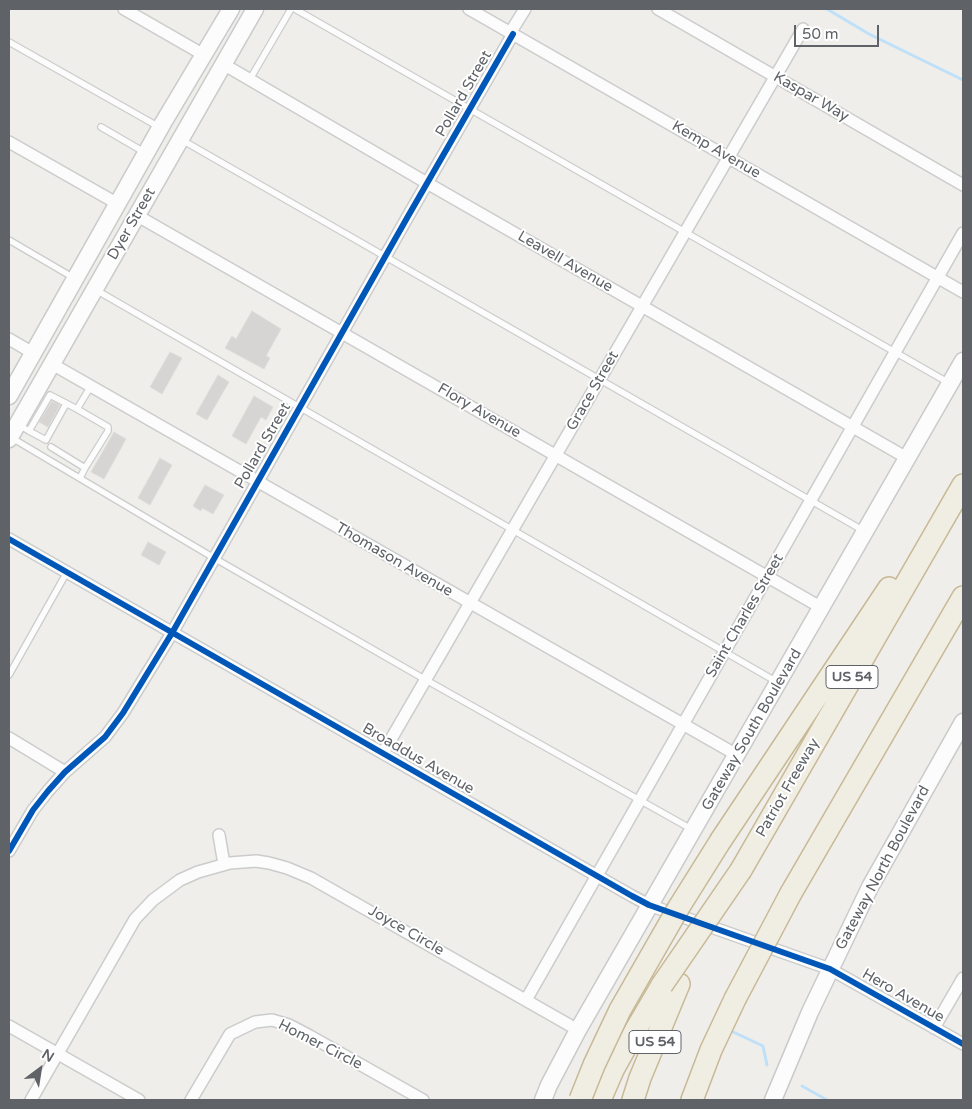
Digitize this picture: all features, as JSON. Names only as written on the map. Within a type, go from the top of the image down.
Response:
[{"type":"highway","points":[[580,1100],[620,1010],[679,907],[721,840],[963,475]]},
{"type":"highway","name":"Patriot Freeway","points":[[671,984],[741,870],[963,484]]},
{"type":"highway","points":[[692,1100],[711,1050],[735,999],[791,894],[963,597]]},
{"type":"highway","points":[[600,1100],[628,1042],[671,984]]},
{"type":"highway","name":"US 54","points":[[632,1100],[671,984]]},
{"type":"main road","name":"Dyer Street","points":[[9,396],[162,125],[231,9]]},
{"type":"main road","name":"Dyer Street","points":[[16,433],[38,401],[52,364],[255,9]]},
{"type":"main road","points":[[136,215],[132,205],[132,198],[158,153],[166,134],[162,125]]},
{"type":"main road","points":[[98,283],[100,262],[122,213],[118,204]]},
{"type":"main road","name":"Gateway South Boulevard","points":[[543,1100],[578,1030],[649,905],[737,756],[963,361]]},
{"type":"main road","name":"Gateway North Boulevard","points":[[773,1100],[792,1052],[870,887],[963,722]]},
{"type":"street","points":[[124,9],[204,54]]},
{"type":"street","name":"Kemp Avenue","points":[[469,9],[963,292]]},
{"type":"street","name":"Pollard Street","points":[[9,851],[33,810],[65,772],[105,737],[123,713],[172,633],[525,9]]},
{"type":"street","name":"Kaspar Way","points":[[658,9],[963,185]]},
{"type":"street","name":"Grace Street","points":[[383,753],[803,29]]},
{"type":"street","name":"Leavell Avenue","points":[[223,64],[908,458]]},
{"type":"street","points":[[9,142],[118,204]]},
{"type":"street","name":"Flory Avenue","points":[[136,215],[822,608]]},
{"type":"street","name":"Saint Charles Street","points":[[526,1000],[963,233]]},
{"type":"street","points":[[9,339],[33,353]]},
{"type":"street","name":"Thomason Avenue","points":[[52,364],[737,756]]},
{"type":"street","name":"Broaddus Avenue","points":[[9,539],[649,905],[830,969]]},
{"type":"street","points":[[9,738],[65,772]]},
{"type":"street","points":[[219,835],[224,864]]},
{"type":"street","name":"Joyce Circle","points":[[31,1100],[135,919],[153,900],[180,880],[224,864],[262,862],[287,868],[312,878],[578,1030]]},
{"type":"street","name":"Hero Avenue","points":[[830,969],[963,1044]]},
{"type":"street","points":[[934,1028],[963,978]]},
{"type":"street","name":"Homer Circle","points":[[191,1100],[230,1034],[255,1022],[272,1020],[289,1025],[310,1036],[423,1100]]},
{"type":"street","points":[[9,1026],[139,1100]]},
{"type":"lane","points":[[250,79],[291,9]]},
{"type":"lane","points":[[295,9],[950,384]]},
{"type":"lane","points":[[9,42],[162,125]]},
{"type":"lane","points":[[101,127],[146,153]]},
{"type":"lane","points":[[180,139],[865,532]]},
{"type":"lane","points":[[9,240],[76,279]]},
{"type":"lane","points":[[98,283],[300,408],[779,683]]},
{"type":"lane","points":[[77,410],[91,386]]},
{"type":"lane","points":[[38,401],[50,394],[108,427],[108,431],[80,478]]},
{"type":"lane","points":[[46,440],[66,404]]},
{"type":"lane","points":[[16,433],[46,440],[51,447],[85,468]]},
{"type":"lane","points":[[16,433],[46,458],[214,558],[693,830]]},
{"type":"lane","points":[[46,458],[51,447]]},
{"type":"lane","points":[[9,676],[67,572]]},
{"type":"building","points":[[252,311],[281,329],[266,356],[270,358],[264,369],[225,348],[232,336],[236,339]]},
{"type":"building","points":[[170,352],[182,358],[162,394],[150,387]]},
{"type":"building","points":[[218,375],[229,382],[207,420],[196,414]]},
{"type":"building","points":[[254,396],[273,407],[266,420],[261,417],[246,444],[232,436]]},
{"type":"building","points":[[52,401],[60,405],[48,427],[39,422]]},
{"type":"building","points":[[114,432],[126,439],[104,479],[91,472]]},
{"type":"building","points":[[160,458],[172,465],[150,505],[138,498]]},
{"type":"building","points":[[205,485],[224,495],[213,514],[202,508],[201,511],[193,506]]},
{"type":"building","points":[[148,542],[166,552],[159,565],[141,555]]},
{"type":"waterway","points":[[827,9],[869,34],[963,80]]},
{"type":"waterway","points":[[729,1030],[763,1046],[767,1065]]},
{"type":"waterway","points":[[802,1086],[827,1100]]},
{"type":"cycle path","points":[[9,851],[33,810],[48,791],[65,772],[105,737],[123,713],[172,633],[513,34]]},
{"type":"cycle path","points":[[9,539],[649,905],[830,969],[963,1044]]}]
